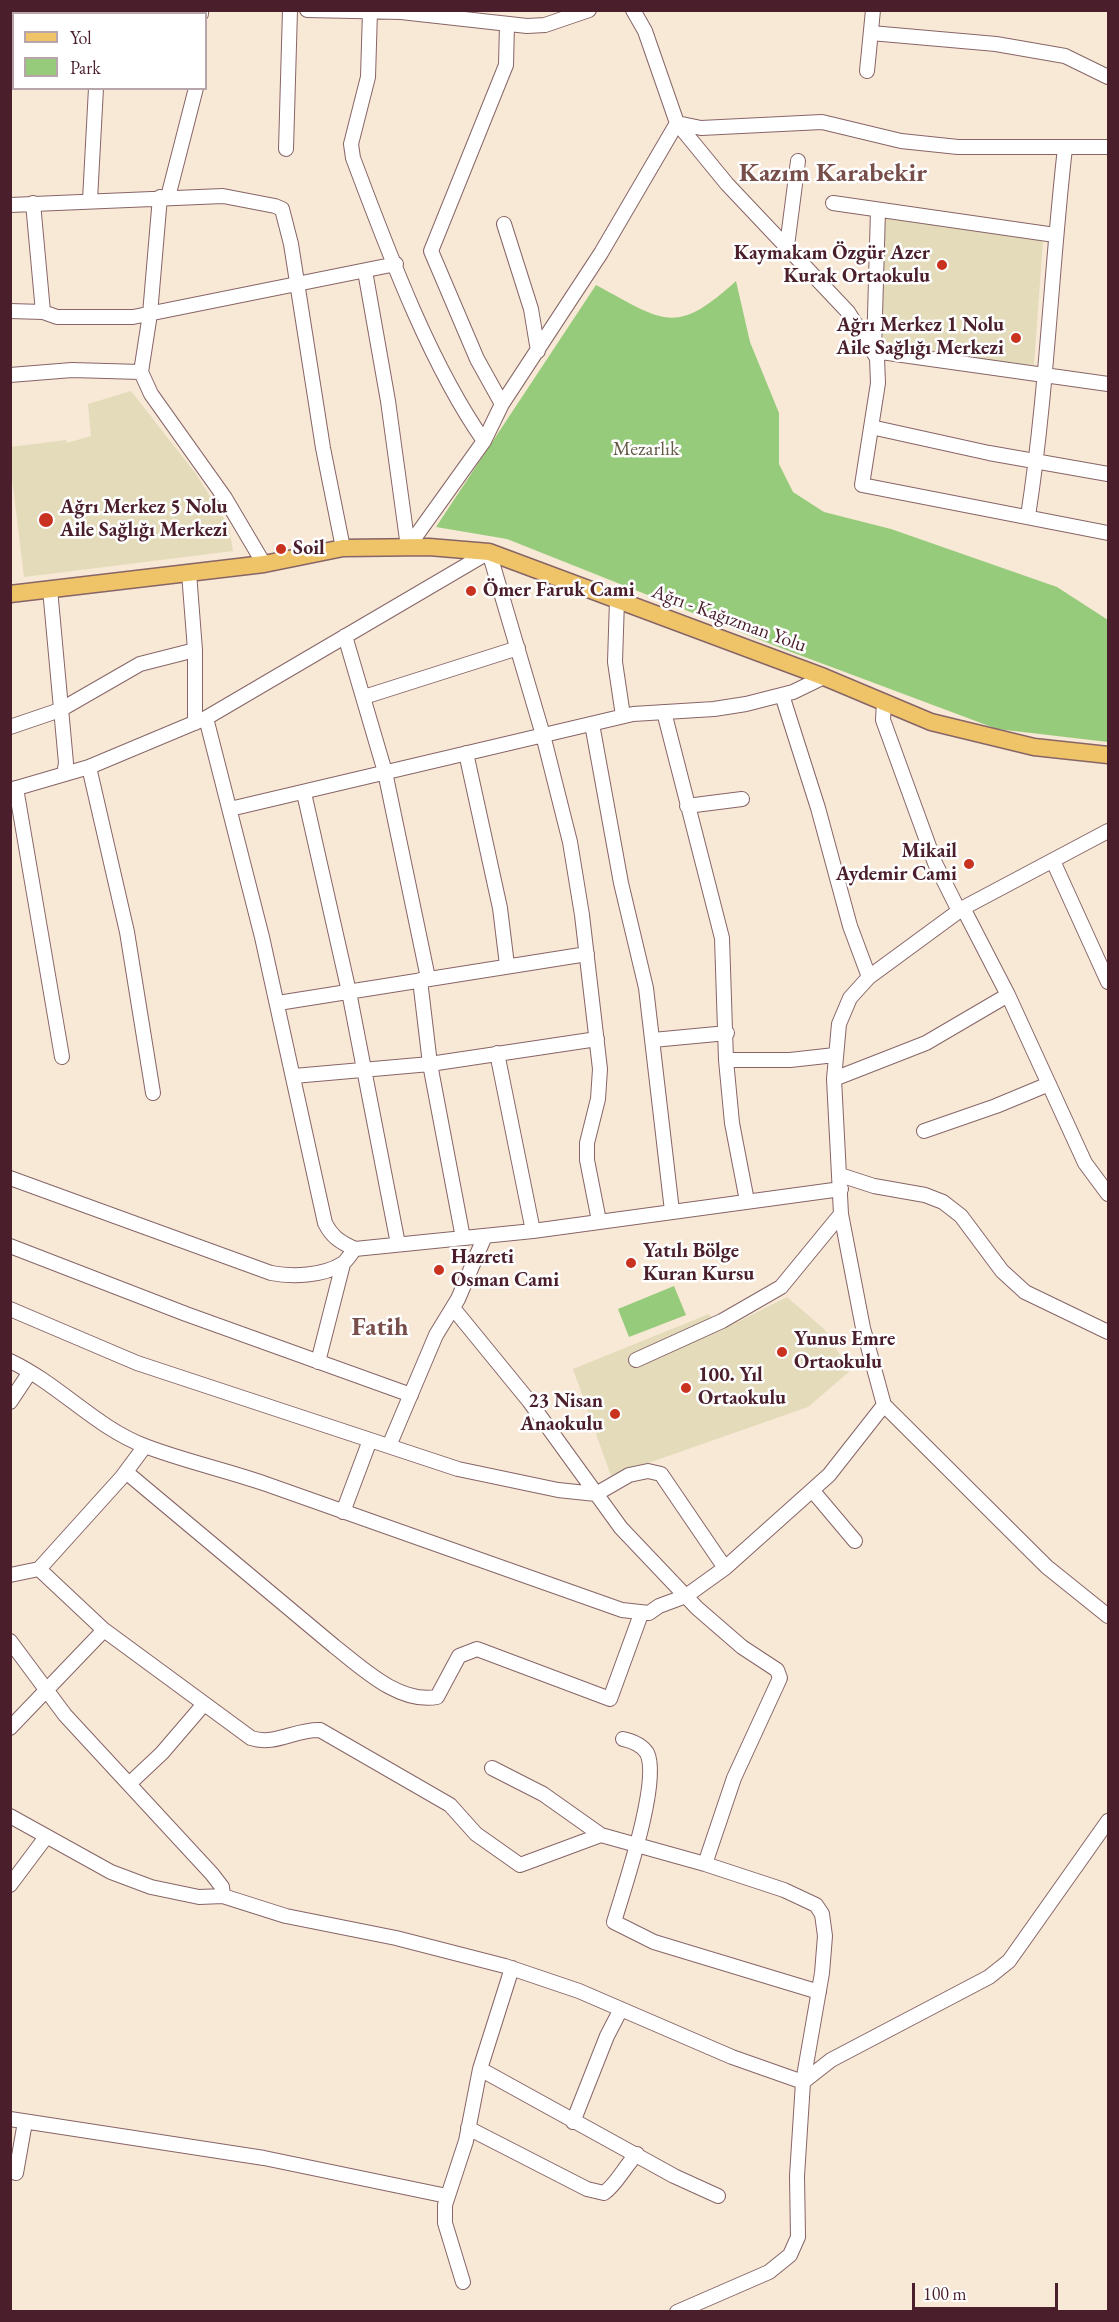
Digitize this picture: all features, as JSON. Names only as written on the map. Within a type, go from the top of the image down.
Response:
[{"type":"main road","name":"Ağrı - Kağızman Yolu","points":[[10,594],[264,564],[343,548],[408,547],[489,552],[824,677],[931,722],[1022,744],[1108,755]]},
{"type":"street","points":[[10,11],[54,10]]},
{"type":"street","points":[[286,149],[290,10]]},
{"type":"street","points":[[307,10],[401,12],[507,24],[545,25],[589,10]]},
{"type":"street","points":[[633,10],[645,31],[677,123],[728,184],[848,312],[874,351],[877,358],[878,383],[862,485],[1108,533]]},
{"type":"street","points":[[867,71],[873,10]]},
{"type":"street","points":[[370,11],[368,77],[351,144],[353,158],[420,324],[468,418],[484,441]]},
{"type":"street","points":[[502,404],[477,359],[431,250],[506,65],[507,24]]},
{"type":"street","points":[[871,33],[996,44],[1054,54],[1074,60],[1108,76]]},
{"type":"street","points":[[90,200],[96,90]]},
{"type":"street","points":[[195,90],[164,197],[141,372],[151,393],[225,498],[264,564]]},
{"type":"street","points":[[677,123],[701,128],[822,122],[902,141],[958,147],[1108,147]]},
{"type":"street","points":[[408,547],[484,441],[502,404],[601,253],[677,123]]},
{"type":"street","points":[[1028,516],[1045,376],[1055,235],[1065,148]]},
{"type":"street","points":[[787,246],[798,161]]},
{"type":"street","points":[[10,205],[223,195],[282,209],[286,219],[323,448],[343,548]]},
{"type":"street","points":[[33,203],[43,312]]},
{"type":"street","points":[[833,203],[1055,235]]},
{"type":"street","points":[[874,351],[878,210]]},
{"type":"street","points":[[504,224],[531,309],[538,351]]},
{"type":"street","points":[[10,311],[43,312],[57,316],[133,317],[396,264]]},
{"type":"street","points":[[365,271],[388,401],[408,547]]},
{"type":"street","points":[[874,351],[1108,384]]},
{"type":"street","points":[[10,375],[72,370],[141,372]]},
{"type":"street","points":[[871,427],[988,453],[1108,474]]},
{"type":"street","points":[[62,1057],[14,789],[89,766],[200,720],[489,552],[543,735],[570,842],[587,954],[600,1069],[598,1099],[587,1143],[587,1160],[599,1221]]},
{"type":"street","points":[[189,573],[200,720],[230,809],[278,1003],[325,1222],[331,1234],[355,1249],[532,1231],[747,1201],[841,1182],[874,1186],[926,1195],[943,1202],[961,1216],[1002,1271],[1024,1292],[1108,1332]]},
{"type":"street","points":[[50,589],[57,644],[60,710],[66,763],[64,774]]},
{"type":"street","points":[[617,600],[615,662],[623,716]]},
{"type":"street","points":[[345,636],[385,772],[424,979],[430,1064],[463,1238]]},
{"type":"street","points":[[364,697],[518,648]]},
{"type":"street","points":[[10,727],[60,710],[127,670],[195,650]]},
{"type":"street","points":[[230,809],[623,716],[714,709],[782,694],[824,677]]},
{"type":"street","points":[[782,694],[818,808],[853,935],[868,977]]},
{"type":"street","points":[[884,702],[882,714],[887,731],[935,862],[1008,995],[1084,1163],[1108,1194]]},
{"type":"street","points":[[664,712],[722,938],[727,1033],[726,1060],[732,1123],[747,1201]]},
{"type":"street","points":[[592,723],[621,883],[646,988],[672,1211]]},
{"type":"street","points":[[466,753],[500,908],[507,965]]},
{"type":"street","points":[[89,766],[127,932],[153,1093]]},
{"type":"street","points":[[304,793],[350,992],[398,1244]]},
{"type":"street","points":[[687,806],[742,799]]},
{"type":"street","points":[[1108,831],[961,910],[868,977],[850,998],[839,1024],[834,1078],[841,1214],[863,1328],[884,1405],[1047,1567],[1108,1616]]},
{"type":"street","points":[[1053,861],[1108,982]]},
{"type":"street","points":[[278,1003],[587,954]]},
{"type":"street","points":[[834,1078],[926,1043],[1008,995]]},
{"type":"street","points":[[653,1040],[727,1033]]},
{"type":"street","points":[[294,1076],[430,1064],[597,1039]]},
{"type":"street","points":[[497,1053],[532,1231]]},
{"type":"street","points":[[726,1060],[790,1060],[835,1055]]},
{"type":"street","points":[[924,1131],[1049,1084]]},
{"type":"street","points":[[10,1178],[271,1273],[287,1276],[315,1273],[343,1264]]},
{"type":"street","points":[[636,1360],[722,1322],[781,1287],[841,1214]]},
{"type":"street","points":[[389,1446],[436,1335],[453,1308],[485,1236]]},
{"type":"street","points":[[10,1246],[411,1395]]},
{"type":"street","points":[[318,1362],[343,1264],[355,1249]]},
{"type":"street","points":[[10,1308],[137,1363],[458,1469],[558,1490],[596,1494],[629,1474],[648,1471],[661,1474],[725,1568]]},
{"type":"street","points":[[453,1308],[529,1401],[621,1528],[719,1628],[777,1670],[780,1678],[734,1778],[705,1864]]},
{"type":"street","points":[[10,1361],[72,1398],[103,1424],[145,1446],[264,1483],[600,1602],[641,1614],[686,1596],[725,1568],[829,1475],[884,1405]]},
{"type":"street","points":[[10,1402],[30,1372]]},
{"type":"street","points":[[343,1512],[370,1440]]},
{"type":"street","points":[[10,1575],[39,1569],[126,1472],[145,1446]]},
{"type":"street","points":[[126,1472],[366,1671],[416,1698],[437,1697],[459,1656],[477,1649],[610,1699],[641,1614]]},
{"type":"street","points":[[812,1490],[855,1541]]},
{"type":"street","points":[[39,1569],[104,1630],[250,1738],[267,1742],[297,1732],[320,1730],[450,1804],[476,1834],[520,1865],[601,1835]]},
{"type":"street","points":[[10,1728],[104,1630]]},
{"type":"street","points":[[10,1641],[45,1690],[212,1874],[222,1887],[223,1896]]},
{"type":"street","points":[[129,1784],[162,1752],[204,1704]]},
{"type":"street","points":[[623,1739],[642,1747],[647,1753],[650,1767],[637,1845],[614,1922],[654,1942],[819,1992]]},
{"type":"street","points":[[492,1768],[543,1794],[601,1835],[705,1864],[784,1890],[816,1905],[822,1914],[825,1936],[819,1992],[802,2082],[797,2176],[798,2237],[790,2255],[769,2272],[677,2312]]},
{"type":"street","points":[[10,1816],[111,1872],[151,1887],[199,1897],[223,1896],[286,1916],[396,1938],[512,1968],[579,1991],[732,2057],[802,2082]]},
{"type":"street","points":[[802,2082],[831,2060],[989,1977],[1009,1961],[1104,1835],[1108,1821]]},
{"type":"street","points":[[11,1881],[46,1837]]},
{"type":"street","points":[[463,2282],[445,2223],[447,2196],[468,2128],[480,2069],[512,1968]]},
{"type":"street","points":[[573,2122],[607,2036],[621,2009]]},
{"type":"street","points":[[480,2069],[674,2176],[718,2196]]},
{"type":"street","points":[[10,2120],[264,2158],[447,2196]]},
{"type":"street","points":[[16,2173],[25,2122]]},
{"type":"street","points":[[468,2128],[587,2189],[604,2193],[612,2187],[622,2169],[637,2154]]},
{"type":"shaded area","points":[[883,216],[1043,240],[1034,365],[978,359],[888,343],[875,327]]},
{"type":"shaded area","points":[[131,391],[196,474],[229,527],[233,551],[24,577],[11,470],[11,447],[66,440],[67,443],[91,436],[88,404]]},
{"type":"shaded area","points":[[787,1297],[824,1329],[850,1371],[808,1407],[611,1476],[573,1369],[709,1314],[718,1332]]},
{"type":"green space","name":"Mezarlık","points":[[736,281],[750,342],[779,413],[779,464],[793,492],[824,512],[891,529],[1057,587],[1108,620],[1108,742],[997,729],[786,650],[507,539],[436,527],[596,285],[638,307],[668,318],[683,316],[698,310]]},
{"type":"green space","points":[[674,1286],[686,1315],[629,1337],[618,1309]]},
{"type":"place","name":"Kaymakam Özgür Azer Kurak Ortaokulu","points":[[942,265]]},
{"type":"place","name":"Ağrı Merkez 1 Nolu Aile Sağlığı Merkezi","points":[[1016,338]]},
{"type":"place","name":"Ağrı Merkez 5 Nolu Aile Sağlığı Merkezi","points":[[46,520]]},
{"type":"place","name":"Soil","points":[[281,549]]},
{"type":"place","name":"Ömer Faruk Cami","points":[[471,591]]},
{"type":"place","name":"Mikail Aydemir Cami","points":[[969,864]]},
{"type":"place","name":"Yatılı Bölge Kuran Kursu","points":[[631,1263]]},
{"type":"place","name":"Hazreti Osman Cami","points":[[439,1270]]},
{"type":"place","name":"Yunus Emre Ortaokulu","points":[[782,1352]]},
{"type":"place","name":"100. Yıl Ortaokulu","points":[[686,1388]]},
{"type":"place","name":"23 Nisan Anaokulu","points":[[615,1414]]},
{"type":"district","name":"Kazım Karabekir","points":[[833,174]]},
{"type":"district","name":"Fatih","points":[[380,1328]]}]
